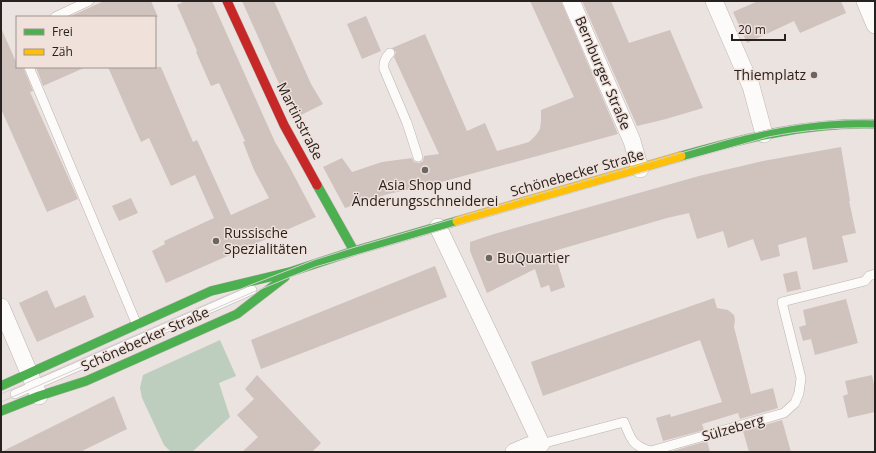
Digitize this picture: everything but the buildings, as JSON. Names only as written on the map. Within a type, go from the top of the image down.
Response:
[{"type":"main road","name":"Martinstraße","points":[[227,1],[284,125],[354,251]]},
{"type":"main road","name":"Schönebecker Straße","points":[[1,411],[34,385],[137,325],[211,291],[290,272],[354,251],[716,146],[764,134],[828,124],[875,124]]},
{"type":"main road","name":"Schönebecker Straße","points":[[1,386],[86,381],[237,314],[290,272]]},
{"type":"street","name":"Bernburger Straße","points":[[571,1],[632,141],[640,169]]},
{"type":"street","points":[[714,1],[751,86],[764,134]]},
{"type":"street","points":[[865,1],[875,25]]},
{"type":"street","points":[[438,227],[543,448]]},
{"type":"street","points":[[1,307],[34,385]]},
{"type":"street","name":"Sülzeberg","points":[[514,452],[528,446],[543,448]]},
{"type":"lane","points":[[57,16],[89,1]]},
{"type":"lane","points":[[390,53],[383,63],[384,69],[407,123],[418,157]]},
{"type":"lane","points":[[29,68],[137,325]]},
{"type":"lane","points":[[8,397],[211,309],[290,272]]},
{"type":"lane","name":"Sülzeberg","points":[[543,448],[624,422],[630,438],[640,448],[651,451],[784,414],[795,403],[799,393],[801,378],[782,302],[865,281],[869,276],[875,274]]},
{"type":"green space","points":[[220,340],[236,376],[219,383],[230,417],[192,452],[171,452],[164,445],[142,398],[140,388],[143,375]]},
{"type":"tram line","points":[[1,394],[248,286],[314,260],[352,248],[745,135],[800,124],[837,120],[875,120]]},
{"type":"tram line","points":[[1,402],[251,293],[315,267],[768,137],[795,132],[848,128],[875,128]]},
{"type":"traffic: fast","points":[[681,156],[753,137],[801,128],[850,124],[875,124]]},
{"type":"traffic: fast","points":[[317,185],[354,251]]},
{"type":"traffic: fast","points":[[1,386],[211,291],[290,272],[354,251],[457,221]]},
{"type":"traffic: fast","points":[[1,411],[39,396],[86,381],[237,314],[285,277]]},
{"type":"traffic: slow","points":[[457,221],[681,156]]},
{"type":"traffic: jam","points":[[227,1],[284,125],[317,185]]},
{"type":"place","name":"Thiemplatz","points":[[814,75]]},
{"type":"place","name":"Asia Shop und Änderungsschneiderei","points":[[425,170]]},
{"type":"place","name":"Russische Spezialitäten","points":[[216,241]]},
{"type":"place","name":"BuQuartier","points":[[489,258]]}]
